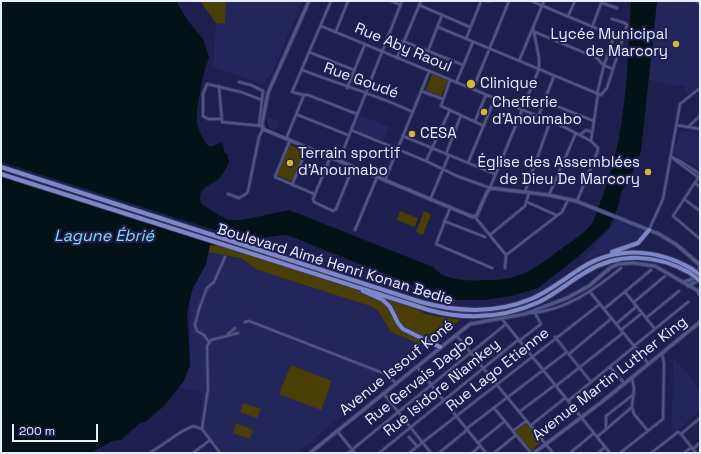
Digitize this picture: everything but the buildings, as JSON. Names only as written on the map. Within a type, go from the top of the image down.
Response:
[{"type":"highway","name":"Boulevard Aimé Henri Konan Bedie","points":[[1,167],[445,308],[476,310],[501,308],[530,300],[548,291],[583,267],[605,257],[626,253],[648,253],[676,260],[700,280]]},
{"type":"highway","name":"Boulevard Aimé Henri Konan Bedie","points":[[1,174],[438,312],[476,316],[497,315],[532,305],[550,296],[589,270],[614,260],[635,258],[656,259],[700,275]]},
{"type":"highway","points":[[605,257],[610,253],[638,243],[649,230]]},
{"type":"highway","points":[[345,282],[383,300],[390,307],[398,323],[403,328],[440,347]]},
{"type":"street","points":[[228,194],[239,198],[248,191],[268,93],[309,1]]},
{"type":"street","points":[[331,1],[292,92],[308,95],[356,114]]},
{"type":"street","points":[[336,31],[348,1]]},
{"type":"street","points":[[391,1],[401,5]]},
{"type":"street","points":[[338,161],[402,1]]},
{"type":"street","points":[[397,58],[421,1]]},
{"type":"street","points":[[466,39],[480,1]]},
{"type":"street","points":[[472,89],[508,1]]},
{"type":"street","points":[[531,1],[622,39]]},
{"type":"street","points":[[519,61],[544,1]]},
{"type":"street","points":[[568,16],[575,1]]},
{"type":"street","points":[[697,1],[700,4]]},
{"type":"street","points":[[592,27],[602,2],[617,8]]},
{"type":"street","points":[[419,5],[470,27]]},
{"type":"street","points":[[428,51],[442,15]]},
{"type":"street","points":[[438,27],[601,95],[604,92],[613,69],[626,24],[612,19]]},
{"type":"street","name":"Rue Aby Raoul","points":[[321,26],[336,31],[429,72],[495,98],[591,141]]},
{"type":"street","points":[[476,217],[490,188],[538,69],[539,58],[533,27]]},
{"type":"street","points":[[535,32],[598,58],[604,65],[613,69]]},
{"type":"street","points":[[576,201],[597,153],[598,148],[591,141],[604,65],[614,36]]},
{"type":"street","points":[[403,41],[463,66]]},
{"type":"street","points":[[456,83],[473,42]]},
{"type":"street","points":[[347,88],[365,44]]},
{"type":"street","points":[[309,52],[354,70]]},
{"type":"street","name":"Rue Goudé","points":[[302,70],[347,88],[365,92],[412,112]]},
{"type":"street","points":[[384,181],[429,72]]},
{"type":"street","points":[[538,117],[554,76]]},
{"type":"street","points":[[450,80],[440,106],[484,126]]},
{"type":"street","points":[[238,82],[262,90],[261,127]]},
{"type":"street","points":[[221,119],[208,119],[202,113],[203,94],[207,84],[219,86],[262,100]]},
{"type":"street","points":[[219,86],[221,119],[224,123],[261,127],[384,181],[476,217],[506,255]]},
{"type":"street","points":[[649,230],[663,199],[680,104],[700,88]]},
{"type":"street","points":[[421,91],[443,99]]},
{"type":"street","points":[[304,95],[274,176],[314,194]]},
{"type":"street","points":[[475,121],[486,95]]},
{"type":"street","points":[[468,163],[495,98]]},
{"type":"street","points":[[544,101],[594,121]]},
{"type":"street","points":[[426,162],[450,110]]},
{"type":"street","points":[[298,114],[349,135]]},
{"type":"street","points":[[446,154],[461,115]]},
{"type":"street","points":[[688,127],[700,116]]},
{"type":"street","points":[[490,235],[519,212],[527,202],[527,192],[550,122]]},
{"type":"street","points":[[676,125],[700,129]]},
{"type":"street","points":[[351,130],[457,176],[490,188],[549,195],[576,201],[649,230],[677,245],[700,266],[699,272],[693,279],[683,282]]},
{"type":"street","points":[[580,135],[586,130],[593,132]]},
{"type":"street","points":[[549,195],[576,133]]},
{"type":"street","points":[[403,136],[495,174]]},
{"type":"street","points":[[292,185],[307,148]]},
{"type":"street","points":[[430,200],[449,155]]},
{"type":"street","points":[[330,157],[314,194],[314,202],[335,211],[353,167]]},
{"type":"street","points":[[671,157],[680,161],[700,176],[673,214],[674,218],[700,239]]},
{"type":"street","points":[[354,230],[377,177]]},
{"type":"street","points":[[695,183],[700,187]]},
{"type":"street","points":[[504,268],[506,255],[556,215],[562,212],[568,199]]},
{"type":"street","points":[[684,200],[700,211]]},
{"type":"street","points":[[527,202],[556,215]]},
{"type":"street","points":[[450,208],[436,244],[492,268]]},
{"type":"street","points":[[444,221],[485,237]]},
{"type":"street","points":[[209,342],[204,335],[197,331],[195,326],[199,309],[208,288],[214,282],[225,257]]},
{"type":"street","name":"Avenue Issouf Koné","points":[[310,453],[455,334],[470,324],[525,314],[579,292],[610,268],[618,264],[643,263],[655,266],[699,292]]},
{"type":"street","points":[[525,314],[535,313],[565,304],[590,292],[621,268]]},
{"type":"street","points":[[604,309],[652,270]]},
{"type":"street","points":[[634,302],[665,276]]},
{"type":"street","points":[[688,286],[700,280]]},
{"type":"street","points":[[646,318],[679,291]]},
{"type":"street","points":[[590,292],[648,363]]},
{"type":"street","points":[[625,292],[638,306],[655,329]]},
{"type":"street","points":[[699,292],[700,296]]},
{"type":"street","points":[[568,401],[688,302]]},
{"type":"street","name":"Rue Lago Etienne","points":[[409,453],[555,337],[560,336],[600,304]]},
{"type":"street","points":[[616,324],[638,306]]},
{"type":"street","name":"Rue Isidore Niamkey","points":[[379,453],[483,368],[541,324],[535,313]]},
{"type":"street","points":[[621,330],[642,313]]},
{"type":"street","points":[[439,453],[507,397],[568,353],[612,318]]},
{"type":"street","points":[[502,319],[610,453]]},
{"type":"street","points":[[245,322],[249,321],[383,373],[396,383]]},
{"type":"street","name":"Avenue Martin Luther King","points":[[534,453],[700,322]]},
{"type":"street","name":"Rue Gervais Dagbo","points":[[348,453],[506,324]]},
{"type":"street","points":[[227,335],[235,328]]},
{"type":"street","points":[[209,342],[227,335],[238,333]]},
{"type":"street","points":[[519,412],[623,333]]},
{"type":"street","points":[[455,334],[553,453]]},
{"type":"street","points":[[555,337],[591,382]]},
{"type":"street","points":[[202,429],[208,389],[206,351],[209,342]]},
{"type":"street","points":[[620,453],[663,419],[664,363],[661,353]]},
{"type":"street","points":[[416,366],[486,453]]},
{"type":"street","points":[[610,367],[624,383]]},
{"type":"street","points":[[632,377],[634,394],[632,407],[634,414],[648,431]]},
{"type":"street","points":[[383,393],[431,453]]},
{"type":"street","points":[[606,429],[606,416],[634,394]]},
{"type":"street","points":[[530,426],[565,398]]},
{"type":"street","points":[[597,437],[632,407]]},
{"type":"street","points":[[494,408],[531,453]]},
{"type":"street","points":[[681,434],[700,418]]},
{"type":"street","points":[[478,443],[505,421]]},
{"type":"street","points":[[513,431],[526,421]]},
{"type":"street","points":[[150,453],[189,427],[198,426],[202,429],[220,453]]},
{"type":"street","points":[[338,431],[355,453]]},
{"type":"street","points":[[651,453],[678,432],[696,453]]},
{"type":"street","points":[[570,453],[594,433]]},
{"type":"street","points":[[494,453],[516,435]]},
{"type":"street","points":[[409,437],[417,446]]},
{"type":"street","points":[[193,453],[210,440]]},
{"type":"street","points":[[684,453],[700,443]]},
{"type":"street","points":[[472,453],[480,446]]},
{"type":"street","points":[[598,453],[605,447]]},
{"type":"shaded area","points":[[200,1],[302,1],[273,72],[269,78],[265,78],[265,85],[213,67],[216,23]]},
{"type":"shaded area","points":[[200,1],[226,1],[225,24],[216,23]]},
{"type":"shaded area","name":"Lycée Municipal de Marcory","points":[[657,1],[694,1],[700,9],[700,85],[689,94],[685,90],[685,87],[649,80]]},
{"type":"shaded area","points":[[432,74],[448,80],[441,96],[426,90]]},
{"type":"shaded area","points":[[359,115],[389,127],[383,142],[353,129]]},
{"type":"shaded area","points":[[266,116],[280,121],[275,132],[265,129],[264,125]]},
{"type":"shaded area","points":[[682,130],[700,134],[700,169],[676,155],[673,150]]},
{"type":"shaded area","name":"Terrain sportif d'Anoumabo","points":[[289,144],[304,151],[292,181],[276,175]]},
{"type":"shaded area","points":[[400,211],[418,218],[415,227],[397,220]]},
{"type":"shaded area","points":[[424,211],[431,214],[423,235],[416,232]]},
{"type":"shaded area","points":[[617,220],[647,231],[637,242],[626,247],[596,255],[582,262]]},
{"type":"shaded area","points":[[210,245],[221,246],[419,310],[425,314],[460,320],[427,347],[391,332],[379,312],[373,307],[258,270],[240,258],[207,252]]},
{"type":"shaded area","points":[[207,252],[240,258],[258,270],[373,307],[379,312],[391,332],[427,347],[401,368],[386,370],[380,375],[381,381],[378,386],[297,453],[224,453],[199,424],[203,393],[180,387],[190,365],[190,303],[192,290],[206,264]]},
{"type":"shaded area","points":[[673,357],[700,389],[700,411],[672,435]]},
{"type":"shaded area","points":[[291,365],[332,381],[321,410],[279,394]]},
{"type":"shaded area","points":[[243,403],[261,409],[257,418],[240,412]]},
{"type":"shaded area","points":[[236,423],[253,430],[250,439],[233,433]]},
{"type":"shaded area","points":[[526,423],[541,442],[531,451],[515,432]]},
{"type":"water","name":"Lagune Ébrié","points":[[1,1],[176,1],[188,21],[203,39],[209,57],[203,76],[197,109],[197,123],[206,144],[213,146],[222,142],[229,162],[220,177],[203,189],[200,199],[201,204],[227,220],[242,220],[289,210],[433,267],[446,276],[454,279],[496,280],[512,278],[520,275],[547,260],[591,225],[596,216],[610,176],[621,127],[627,77],[631,1],[657,1],[641,151],[630,179],[621,192],[619,204],[609,228],[579,256],[538,288],[512,296],[483,300],[458,300],[440,296],[287,235],[268,237],[229,245],[210,245],[206,264],[192,290],[187,314],[190,365],[184,381],[164,406],[144,423],[141,422],[121,440],[112,441],[91,453],[1,453]]},
{"type":"pier","points":[[1,162],[252,242],[224,247],[1,176]]},
{"type":"waterway","points":[[268,98],[273,88]]},
{"type":"waterway","points":[[265,118],[267,107]]},
{"type":"waterway","points":[[265,120],[268,128],[272,130]]},
{"type":"waterway","points":[[274,131],[286,136]]},
{"type":"place","name":"Lycée Municipal de Marcory","points":[[676,44]]},
{"type":"place","name":"Clinique","points":[[471,84]]},
{"type":"place","name":"Chefferie d'Anoumabo","points":[[484,112]]},
{"type":"place","name":"CESA","points":[[412,134]]},
{"type":"place","name":"Terrain sportif d'Anoumabo","points":[[290,163]]},
{"type":"place","name":"Église des Assemblées de Dieu De Marcory","points":[[648,172]]}]
